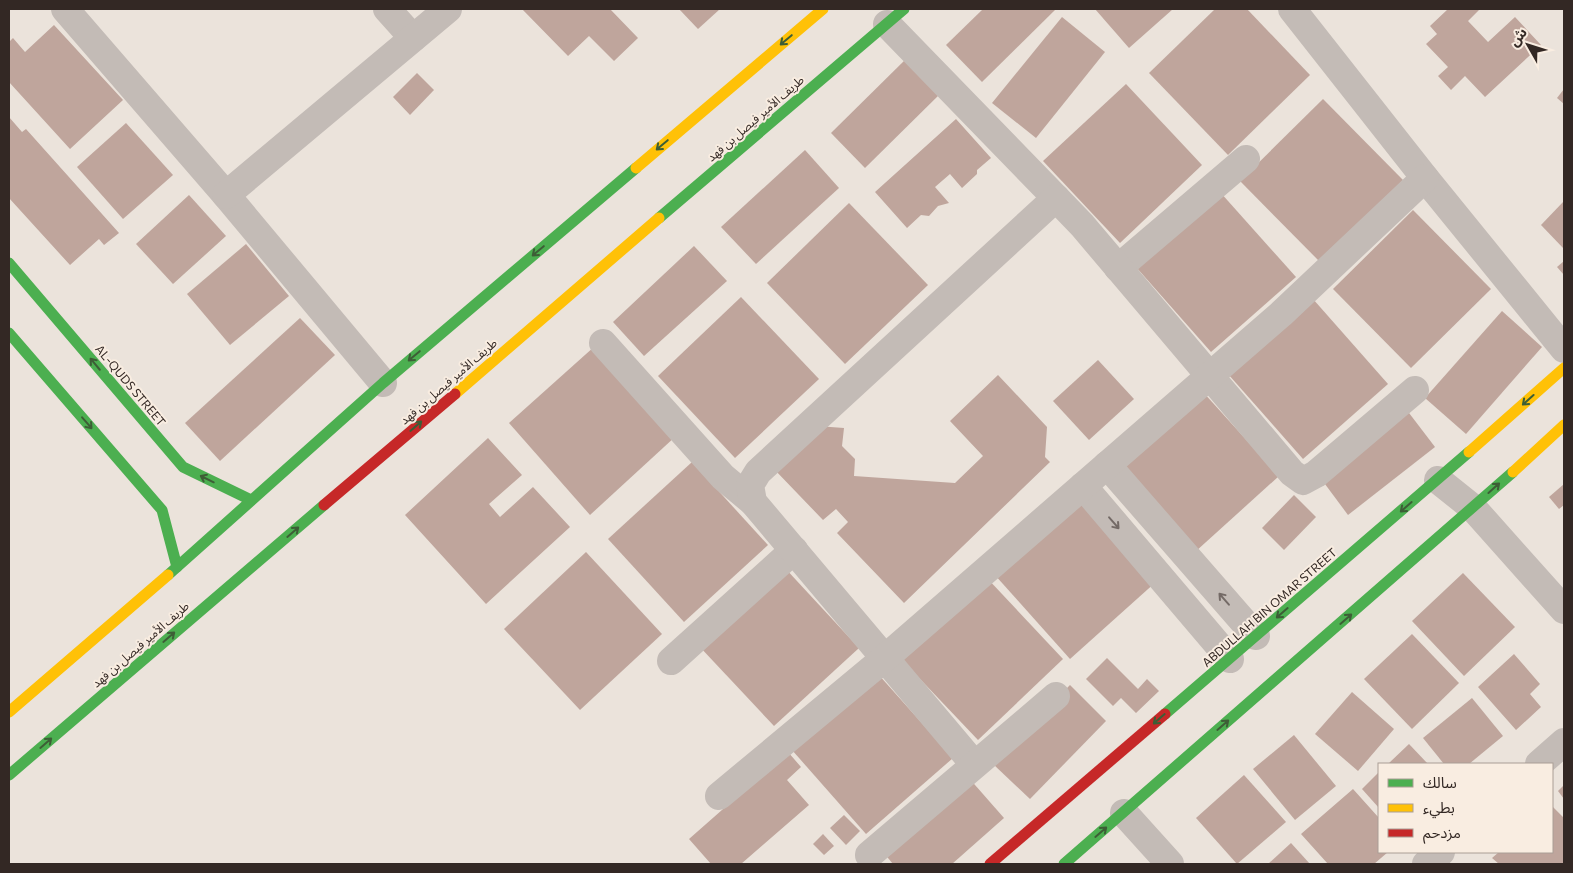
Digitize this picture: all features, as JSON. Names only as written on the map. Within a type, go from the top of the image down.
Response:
[{"type":"main road","points":[[9,712],[177,567],[383,383],[823,9]]},
{"type":"main road","name":"طريف الأمير فيصل بن فهد","points":[[9,775],[896,16]]},
{"type":"main road","name":"AL-QUDS STREET","points":[[9,263],[183,467],[251,500]]},
{"type":"main road","points":[[9,333],[162,510],[177,567]]},
{"type":"main road","name":"ABDULLAH BIN OMAR STREET","points":[[990,864],[1438,480],[1564,368]]},
{"type":"main road","points":[[1064,864],[1472,508],[1564,425]]},
{"type":"street","points":[[65,9],[226,195],[383,383]]},
{"type":"street","points":[[387,9],[412,38]]},
{"type":"street","points":[[226,195],[448,9]]},
{"type":"street","points":[[1292,9],[1425,178],[1564,349]]},
{"type":"street","points":[[896,16],[1082,225],[1292,473],[1303,480],[1316,474],[1415,390]]},
{"type":"street","points":[[1118,268],[1246,159]]},
{"type":"street","points":[[719,796],[885,658],[1281,314],[1425,178]]},
{"type":"street","points":[[753,502],[750,485],[758,472],[1056,198]]},
{"type":"street","points":[[603,343],[723,477],[753,502],[974,764]]},
{"type":"street","points":[[1107,465],[1256,636]]},
{"type":"street","points":[[1438,480],[1472,508],[1564,610]]},
{"type":"street","points":[[1083,486],[1230,658]]},
{"type":"street","points":[[671,661],[794,550]]},
{"type":"street","points":[[1178,597],[1204,575]]},
{"type":"street","points":[[869,855],[1056,696]]},
{"type":"street","points":[[1540,763],[1564,742]]},
{"type":"street","points":[[1124,813],[1170,864]]},
{"type":"street","points":[[1426,864],[1440,853]]},
{"type":"street","points":[[1447,853],[1457,864]]},
{"type":"building","points":[[522,9],[610,9],[638,38],[614,61],[589,36],[568,56]]},
{"type":"building","points":[[679,9],[720,9],[698,29]]},
{"type":"building","points":[[983,9],[1056,9],[982,82],[946,45]]},
{"type":"building","points":[[1095,9],[1173,9],[1129,48]]},
{"type":"building","points":[[1215,9],[1247,9],[1310,75],[1228,155],[1149,73]]},
{"type":"building","points":[[1448,9],[1478,9],[1468,21],[1488,42],[1515,17],[1541,45],[1485,97],[1465,76],[1451,90],[1438,76],[1448,67],[1426,44],[1437,34],[1430,26]]},
{"type":"building","points":[[1062,17],[1105,52],[1036,138],[992,103]]},
{"type":"building","points":[[54,25],[123,100],[70,149],[9,82],[9,42],[13,38],[25,52]]},
{"type":"building","points":[[909,56],[943,91],[865,168],[831,133]]},
{"type":"building","points":[[417,73],[434,90],[410,115],[393,97]]},
{"type":"building","points":[[1126,84],[1202,165],[1120,243],[1043,161]]},
{"type":"building","points":[[1564,89],[1564,104],[1557,98]]},
{"type":"building","points":[[1323,99],[1403,180],[1320,262],[1240,181]]},
{"type":"building","points":[[9,117],[22,132],[26,129],[119,233],[104,245],[99,239],[70,265],[9,198]]},
{"type":"building","points":[[956,119],[991,158],[977,170],[977,174],[962,188],[950,174],[935,187],[949,203],[938,206],[929,216],[921,215],[907,228],[875,192]]},
{"type":"building","points":[[126,123],[173,175],[123,219],[77,167]]},
{"type":"building","points":[[805,150],[839,188],[756,264],[721,227]]},
{"type":"building","points":[[1220,192],[1296,277],[1211,352],[1136,267]]},
{"type":"building","points":[[189,195],[226,236],[173,284],[136,244]]},
{"type":"building","points":[[1564,201],[1564,249],[1541,225]]},
{"type":"building","points":[[849,203],[928,285],[845,364],[767,283]]},
{"type":"building","points":[[1413,210],[1491,289],[1411,368],[1333,289]]},
{"type":"building","points":[[246,244],[289,296],[230,345],[187,294]]},
{"type":"building","points":[[694,246],[727,281],[644,356],[613,322]]},
{"type":"building","points":[[1564,261],[1564,275],[1557,267]]},
{"type":"building","points":[[741,297],[819,379],[735,458],[658,376]]},
{"type":"building","points":[[1313,299],[1388,384],[1303,459],[1228,374]]},
{"type":"building","points":[[1502,311],[1542,347],[1466,434],[1425,398]]},
{"type":"building","points":[[300,318],[335,355],[220,461],[185,423]]},
{"type":"building","points":[[595,346],[676,436],[590,515],[509,423]]},
{"type":"building","points":[[1098,360],[1134,399],[1089,440],[1053,401]]},
{"type":"building","points":[[998,375],[1047,427],[1045,457],[1050,462],[904,603],[837,533],[848,522],[836,509],[823,520],[773,468],[817,426],[844,428],[842,446],[855,459],[854,476],[955,483],[983,456],[950,421]]},
{"type":"building","points":[[1203,392],[1279,476],[1195,552],[1119,468]]},
{"type":"building","points":[[1406,409],[1435,447],[1348,515],[1319,476]]},
{"type":"building","points":[[488,438],[522,475],[489,504],[500,517],[533,487],[570,527],[486,604],[405,515]]},
{"type":"building","points":[[692,462],[768,545],[684,622],[608,539]]},
{"type":"building","points":[[1564,484],[1564,505],[1559,509],[1549,497]]},
{"type":"building","points":[[1294,495],[1316,517],[1284,550],[1262,528]]},
{"type":"building","points":[[1081,496],[1157,581],[1070,659],[994,574]]},
{"type":"building","points":[[586,552],[662,634],[580,710],[504,629]]},
{"type":"building","points":[[784,567],[859,648],[774,726],[699,646]]},
{"type":"building","points":[[1463,573],[1515,627],[1464,676],[1412,621]]},
{"type":"building","points":[[986,577],[1063,659],[978,740],[901,659]]},
{"type":"building","points":[[1412,634],[1459,683],[1412,729],[1364,679]]},
{"type":"building","points":[[1514,654],[1540,684],[1530,694],[1541,707],[1516,730],[1478,687]]},
{"type":"building","points":[[1107,658],[1138,689],[1147,679],[1159,691],[1136,713],[1121,698],[1113,706],[1086,679]]},
{"type":"building","points":[[878,674],[953,758],[866,834],[792,750]]},
{"type":"building","points":[[1070,685],[1106,721],[1030,799],[993,764]]},
{"type":"building","points":[[1352,692],[1394,729],[1358,771],[1315,734]]},
{"type":"building","points":[[1472,698],[1503,736],[1470,763],[1443,763],[1423,738]]},
{"type":"building","points":[[1294,735],[1336,786],[1295,820],[1253,769]]},
{"type":"building","points":[[1409,744],[1427,763],[1389,763]]},
{"type":"building","points":[[788,752],[801,767],[787,780],[809,805],[741,864],[711,864],[689,839]]},
{"type":"building","points":[[1378,773],[1378,807],[1362,789]]},
{"type":"building","points":[[1244,775],[1286,822],[1237,864],[1196,818]]},
{"type":"building","points":[[968,777],[1004,818],[952,864],[893,864],[883,852]]},
{"type":"building","points":[[1564,785],[1564,799],[1558,791]]},
{"type":"building","points":[[1353,789],[1378,817],[1378,853],[1387,853],[1374,864],[1328,864],[1301,834]]},
{"type":"building","points":[[1553,807],[1564,818],[1564,864],[1499,864],[1492,858],[1498,853],[1553,853]]},
{"type":"building","points":[[844,815],[860,831],[846,845],[830,828]]},
{"type":"building","points":[[823,834],[834,846],[824,855],[813,844]]},
{"type":"building","points":[[1291,843],[1310,864],[1268,864]]},
{"type":"traffic: fast","points":[[659,218],[904,9]]},
{"type":"traffic: fast","points":[[168,575],[383,383],[636,168]]},
{"type":"traffic: fast","points":[[9,263],[183,467],[251,500]]},
{"type":"traffic: fast","points":[[9,333],[162,510],[177,567]]},
{"type":"traffic: fast","points":[[1165,714],[1469,452]]},
{"type":"traffic: fast","points":[[1064,864],[1513,472]]},
{"type":"traffic: fast","points":[[9,775],[324,505]]},
{"type":"traffic: slow","points":[[636,168],[823,9]]},
{"type":"traffic: slow","points":[[455,394],[659,218]]},
{"type":"traffic: slow","points":[[1469,452],[1564,368]]},
{"type":"traffic: slow","points":[[1513,472],[1564,425]]},
{"type":"traffic: slow","points":[[9,712],[168,575]]},
{"type":"traffic: jam","points":[[324,505],[455,394]]},
{"type":"traffic: jam","points":[[990,864],[1165,714]]}]
